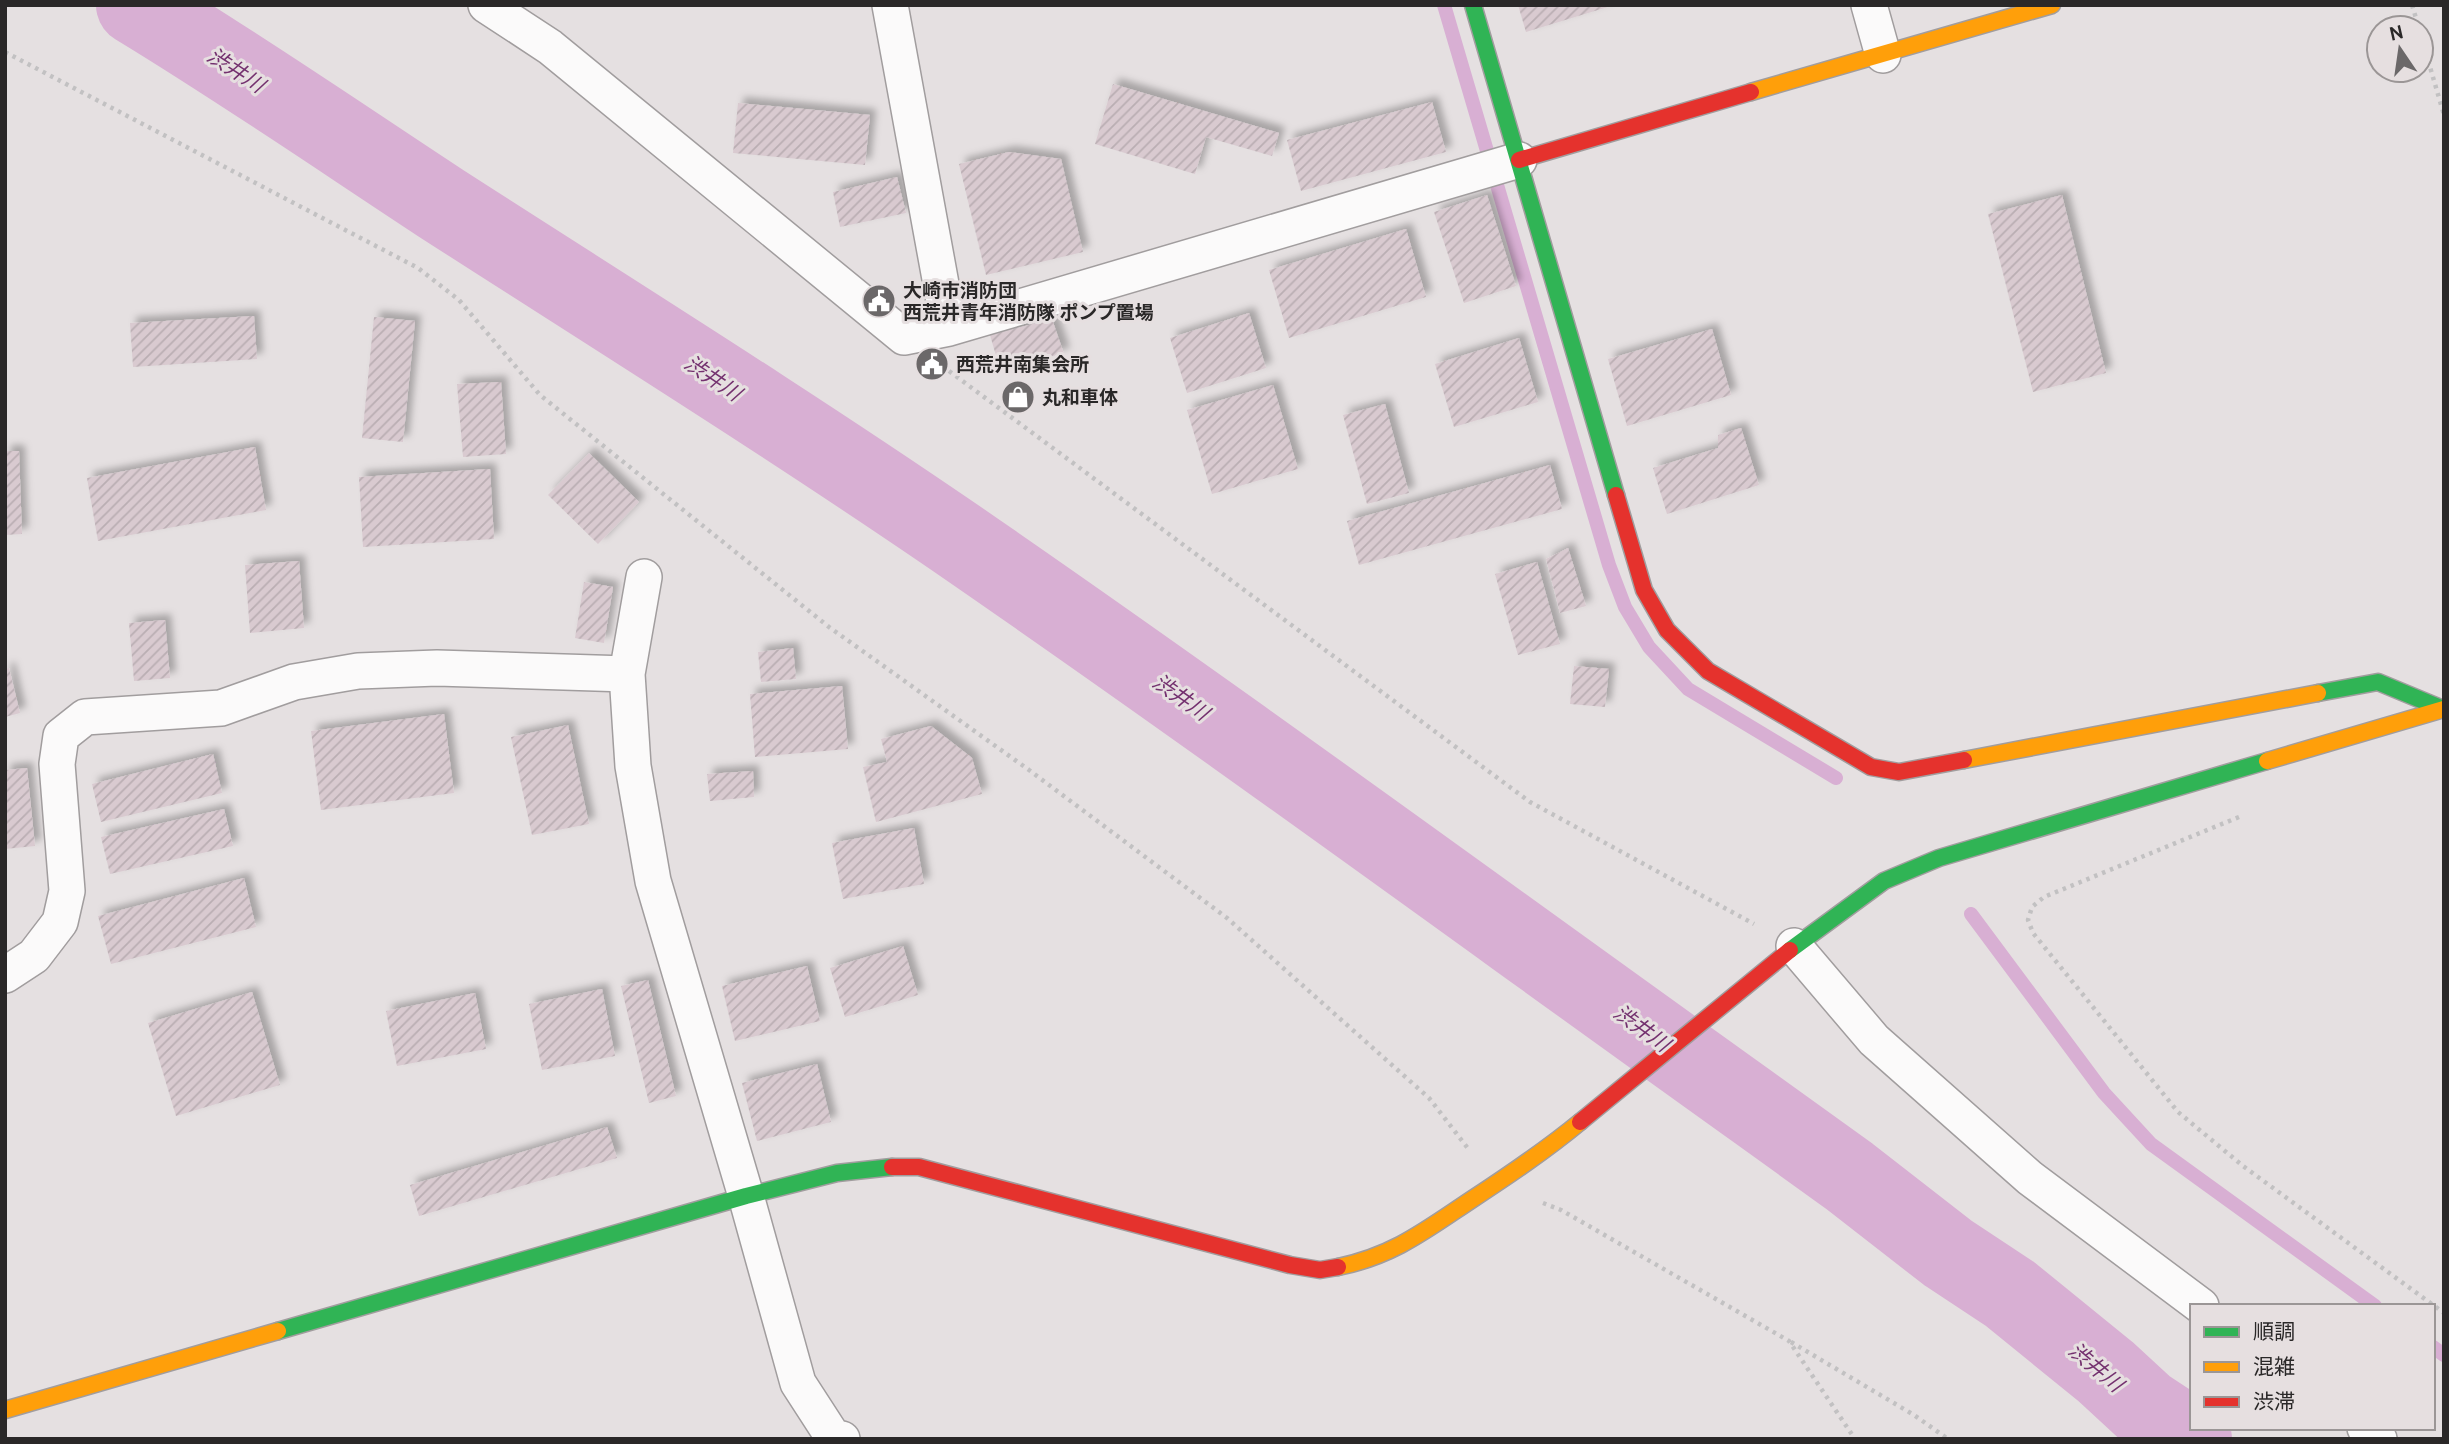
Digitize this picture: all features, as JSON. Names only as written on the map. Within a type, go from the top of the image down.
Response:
[{"type":"street","points":[[486,5],[551,47],[904,337],[949,328],[2052,5]]},
{"type":"street","points":[[890,5],[949,328]]},
{"type":"street","points":[[1473,5],[1502,164],[1644,590],[1667,630],[1708,671],[1871,768],[1899,772],[2378,682],[2443,709]]},
{"type":"street","points":[[1869,5],[1883,55]]},
{"type":"street","points":[[644,577],[627,674],[633,766],[653,881],[798,1383],[833,1437],[842,1439]]},
{"type":"street","points":[[5,975],[34,956],[60,922],[67,891],[57,764],[61,736],[85,717],[220,708],[294,682],[358,671],[437,668],[627,674]]},
{"type":"street","points":[[5,1410],[746,1196],[837,1173],[880,1167],[919,1167],[1290,1265],[1320,1270],[1358,1263],[1401,1247],[1540,1155],[1794,946],[1884,881],[1939,858],[2443,709]]},
{"type":"street","points":[[1794,946],[1874,1040],[2019,1168],[2198,1304]]},
{"type":"path","points":[[5,52],[418,268],[459,300],[540,395],[828,627],[1029,770],[1227,918],[1429,1098],[1496,1184],[1561,1210],[1789,1341],[1914,1415],[1948,1439]]},
{"type":"path","points":[[2435,84],[2444,115]]},
{"type":"path","points":[[904,337],[1530,802],[1794,946]]},
{"type":"path","points":[[2245,814],[2044,897],[2032,907],[2028,920],[2030,927],[2178,1112],[2243,1166],[2432,1304]]},
{"type":"path","points":[[1789,1341],[1855,1439]]},
{"type":"building","points":[[1518,5],[1611,5],[1611,6],[1526,32]]},
{"type":"building","points":[[1113,84],[1279,133],[1272,156],[1206,137],[1195,174],[1095,144]]},
{"type":"building","points":[[1432,102],[1446,152],[1301,191],[1287,140]]},
{"type":"building","points":[[738,103],[870,115],[865,165],[733,153]]},
{"type":"building","points":[[1009,152],[1061,159],[1083,252],[986,275],[959,164]]},
{"type":"building","points":[[897,177],[906,213],[840,227],[833,192]]},
{"type":"building","points":[[1487,195],[1516,286],[1464,303],[1434,212]]},
{"type":"building","points":[[2062,195],[2106,373],[2033,392],[1988,214]]},
{"type":"building","points":[[1406,229],[1426,297],[1289,338],[1269,270]]},
{"type":"building","points":[[1249,313],[1266,368],[1187,393],[1170,338]]},
{"type":"building","points":[[254,316],[257,359],[133,367],[130,323]]},
{"type":"building","points":[[374,317],[415,321],[403,442],[362,438]]},
{"type":"building","points":[[1052,319],[1064,354],[999,366],[990,335]]},
{"type":"building","points":[[1712,329],[1731,395],[1627,426],[1608,359]]},
{"type":"building","points":[[1519,338],[1538,402],[1454,427],[1435,364]]},
{"type":"building","points":[[501,382],[506,454],[463,457],[457,384]]},
{"type":"building","points":[[1273,385],[1298,469],[1212,494],[1187,410]]},
{"type":"building","points":[[1385,404],[1409,493],[1367,504],[1343,415]]},
{"type":"building","points":[[1741,428],[1759,485],[1667,514],[1653,468],[1718,448],[1718,435]]},
{"type":"building","points":[[255,447],[266,510],[98,541],[87,478]]},
{"type":"building","points":[[5,451],[19,451],[22,534],[5,535]]},
{"type":"building","points":[[589,453],[639,502],[598,544],[548,495]]},
{"type":"building","points":[[1550,465],[1562,509],[1359,565],[1347,521]]},
{"type":"building","points":[[490,469],[494,539],[363,547],[359,477]]},
{"type":"building","points":[[1568,548],[1586,606],[1560,613],[1546,559]]},
{"type":"building","points":[[299,561],[304,628],[250,633],[245,565]]},
{"type":"building","points":[[1537,562],[1560,644],[1518,655],[1495,574]]},
{"type":"building","points":[[584,582],[613,587],[604,643],[575,638]]},
{"type":"building","points":[[165,620],[170,678],[134,681],[129,623]]},
{"type":"building","points":[[793,648],[796,679],[761,682],[758,652]]},
{"type":"building","points":[[1574,666],[1609,669],[1605,707],[1570,704]]},
{"type":"building","points":[[9,668],[20,713],[5,717],[5,669]]},
{"type":"building","points":[[842,686],[848,749],[755,757],[750,694]]},
{"type":"building","points":[[444,714],[454,793],[321,810],[311,731]]},
{"type":"building","points":[[568,725],[589,824],[532,835],[511,737]]},
{"type":"building","points":[[931,726],[972,758],[982,794],[876,822],[863,767],[887,762],[881,739]]},
{"type":"building","points":[[213,754],[222,793],[101,822],[92,784]]},
{"type":"building","points":[[27,768],[35,846],[5,849],[5,770]]},
{"type":"building","points":[[753,771],[754,797],[710,801],[707,774]]},
{"type":"building","points":[[224,809],[233,846],[110,874],[101,837]]},
{"type":"building","points":[[914,828],[924,884],[843,899],[832,843]]},
{"type":"building","points":[[244,878],[256,927],[111,964],[98,916]]},
{"type":"building","points":[[903,946],[918,995],[845,1017],[830,968]]},
{"type":"building","points":[[807,966],[820,1021],[735,1041],[722,986]]},
{"type":"building","points":[[648,980],[676,1096],[649,1103],[621,986]]},
{"type":"building","points":[[602,989],[615,1056],[542,1070],[529,1004]]},
{"type":"building","points":[[252,992],[280,1085],[176,1116],[148,1023]]},
{"type":"building","points":[[475,993],[486,1049],[397,1066],[386,1011]]},
{"type":"building","points":[[817,1064],[831,1122],[757,1141],[742,1083]]},
{"type":"building","points":[[607,1127],[617,1158],[419,1216],[410,1185]]},
{"type":"waterway","name":"渋井川","points":[[136,5],[827,452],[1055,607],[1849,1176],[1948,1253],[2010,1294],[2106,1372],[2145,1408],[2192,1439]]},
{"type":"waterway","points":[[1444,5],[1609,565],[1625,607],[1649,647],[1688,689],[1836,778]]},
{"type":"waterway","points":[[1971,914],[2104,1093],[2151,1144],[2372,1304]]},
{"type":"waterway","points":[[2435,1348],[2444,1355]]},
{"type":"traffic: fast","points":[[1473,5],[1616,495]]},
{"type":"traffic: fast","points":[[2318,693],[2378,682],[2443,709]]},
{"type":"traffic: fast","points":[[1790,950],[1884,881],[1939,858],[2267,761]]},
{"type":"traffic: fast","points":[[278,1331],[746,1196],[837,1173],[892,1167]]},
{"type":"traffic: slow","points":[[1751,92],[2052,5]]},
{"type":"traffic: slow","points":[[1964,760],[2318,693]]},
{"type":"traffic: slow","points":[[2267,761],[2444,709]]},
{"type":"traffic: slow","points":[[1338,1267],[1376,1256],[1424,1231],[1527,1162],[1580,1122]]},
{"type":"traffic: slow","points":[[5,1410],[278,1331]]},
{"type":"traffic: jam","points":[[1519,160],[1751,92]]},
{"type":"traffic: jam","points":[[1616,495],[1644,590],[1667,630],[1708,671],[1871,767],[1899,772],[1964,760]]},
{"type":"traffic: jam","points":[[1580,1122],[1790,950]]},
{"type":"traffic: jam","points":[[892,1167],[919,1167],[1290,1265],[1320,1270],[1338,1267]]},
{"type":"place","name":"大崎市消防団 西荒井青年消防隊 ポンプ置場","points":[[879,301]]},
{"type":"place","name":"西荒井南集会所","points":[[932,364]]},
{"type":"place","name":"丸和車体","points":[[1018,397]]}]
